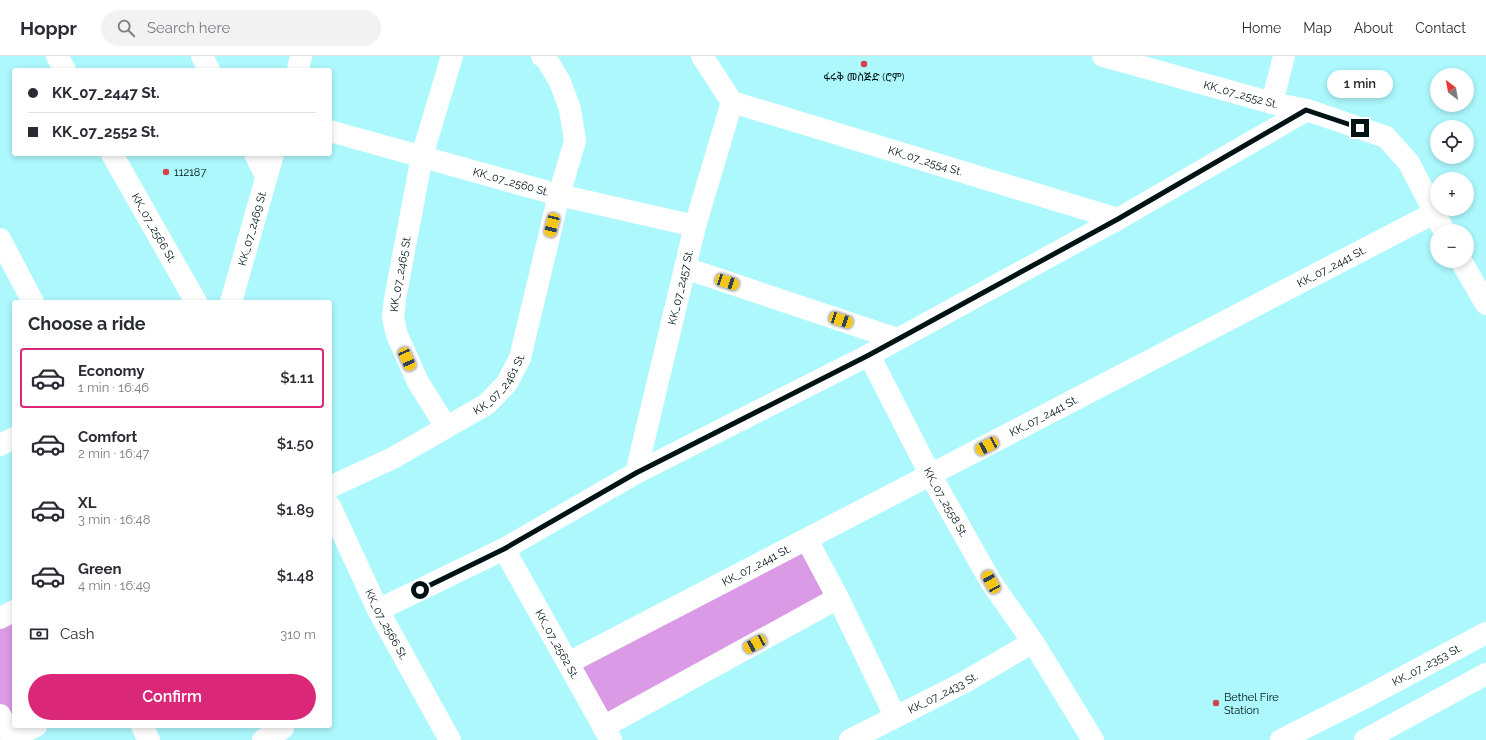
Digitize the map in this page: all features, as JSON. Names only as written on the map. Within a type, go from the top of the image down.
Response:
[{"type":"street","points":[[57,56],[64,68]]},
{"type":"street","points":[[202,56],[208,68]]},
{"type":"street","points":[[298,68],[301,56]]},
{"type":"street","name":"KK_07_2465 St.","points":[[446,426],[418,382],[397,335],[393,318],[395,299],[422,156],[452,56]]},
{"type":"street","name":"KK_07_2461 St.","points":[[332,486],[393,458],[486,404],[507,383],[520,358],[559,195],[575,141],[570,109],[560,82],[547,60],[542,56]]},
{"type":"street","points":[[702,56],[732,102]]},
{"type":"street","name":"KK_07_2552 St.","points":[[1103,56],[1140,61],[1272,103],[1306,110],[1386,137],[1409,163],[1439,222]]},
{"type":"street","points":[[1272,103],[1284,56]]},
{"type":"street","name":"KK_07_2554 St.","points":[[732,102],[1118,219]]},
{"type":"street","name":"KK_07_2457 St.","points":[[636,473],[695,226],[732,102]]},
{"type":"street","points":[[378,610],[504,549],[636,473],[869,355],[1118,219],[1306,110]]},
{"type":"street","name":"KK_07_2560 St.","points":[[332,132],[559,195],[695,226]]},
{"type":"street","name":"KK_07_2566 St.","points":[[113,156],[195,300]]},
{"type":"street","points":[[255,156],[266,176]]},
{"type":"street","name":"KK_07_2469 St.","points":[[232,300],[272,156]]},
{"type":"street","name":"KK_07_2441 St.","points":[[568,663],[931,476],[1439,222]]},
{"type":"street","points":[[0,240],[8,275],[31,300]]},
{"type":"street","points":[[685,268],[898,339]]},
{"type":"street","points":[[1465,268],[1486,304]]},
{"type":"street","name":"KK_07_2558 St.","points":[[869,355],[931,476],[991,582],[1033,642],[1093,740]]},
{"type":"street","points":[[0,445],[12,439]]},
{"type":"street","name":"KK_07_2566 St.","points":[[332,510],[378,610],[450,740]]},
{"type":"street","points":[[807,540],[838,598],[895,716]]},
{"type":"street","name":"KK_07_2562 St.","points":[[504,549],[607,733]]},
{"type":"street","points":[[607,733],[838,598]]},
{"type":"street","points":[[0,618],[12,612]]},
{"type":"street","name":"KK_07_2353 St.","points":[[1281,740],[1368,696],[1486,633]]},
{"type":"street","name":"KK_07_2433 St.","points":[[850,740],[963,683],[1033,642]]},
{"type":"street","points":[[1365,740],[1392,734],[1486,674]]},
{"type":"street","points":[[0,715],[12,739],[32,728]]},
{"type":"street","points":[[143,728],[149,740]]},
{"type":"street","points":[[263,740],[285,731]]},
{"type":"shaded area","points":[[807,540],[838,598],[603,727],[568,663]]},
{"type":"shaded area","points":[[12,612],[12,728],[14,728],[12,738],[0,715],[0,618]]},
{"type":"place","name":"ፋሩቅ መስጅድ (ሮም)","points":[[864,64]]},
{"type":"place","name":"112187","points":[[166,172]]},
{"type":"place","name":"Bethel Fire Station","points":[[1216,703]]},
{"type":"route","points":[[420,590],[504,549],[636,473],[869,355],[1118,219],[1306,110],[1360,128]]}]
